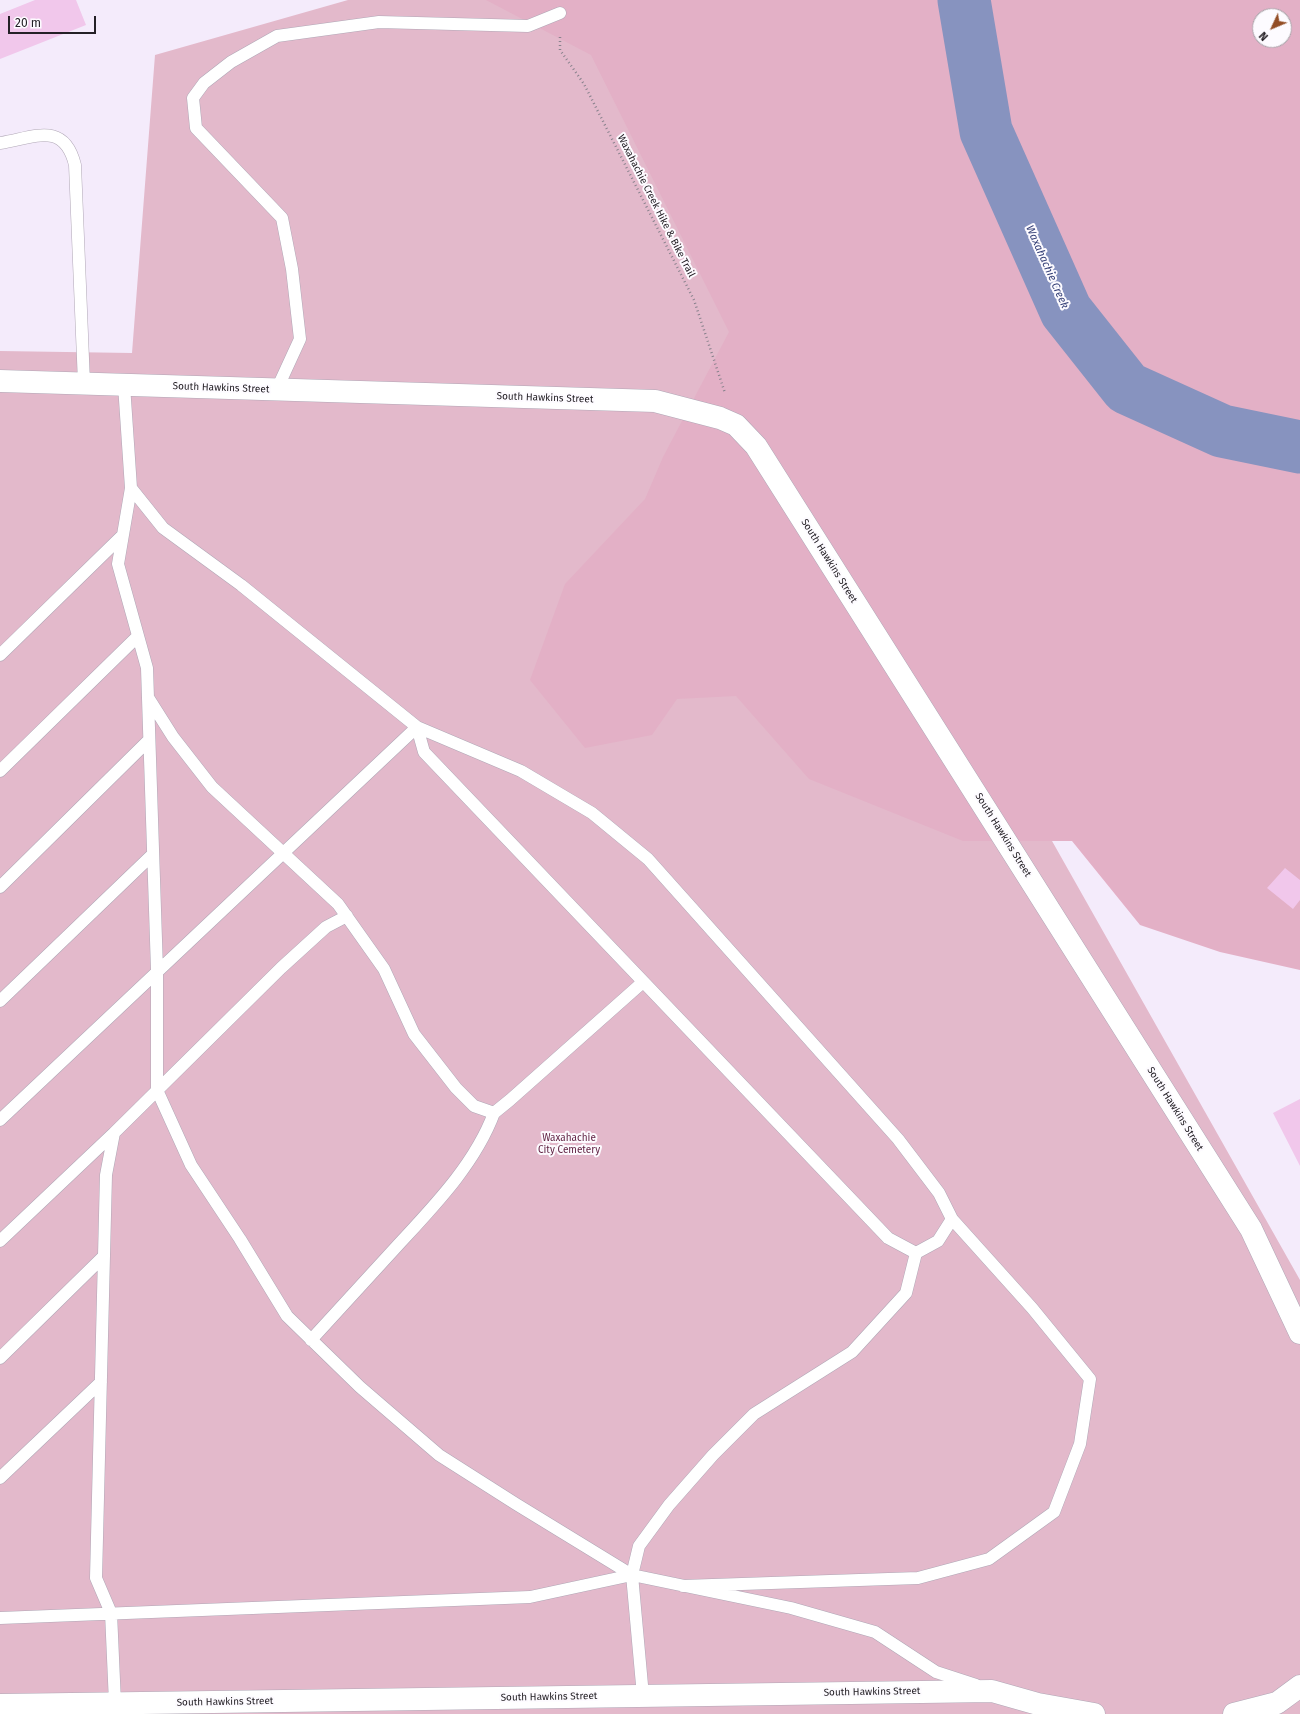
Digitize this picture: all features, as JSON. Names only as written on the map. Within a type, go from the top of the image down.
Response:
[{"type":"street","name":"South Hawkins Street","points":[[0,381],[655,402],[720,418],[736,425],[756,446],[1251,1229],[1300,1333]]},
{"type":"street","points":[[1234,1714],[1278,1703],[1300,1686]]},
{"type":"street","name":"South Hawkins Street","points":[[0,1705],[992,1691],[1038,1704],[1094,1714]]},
{"type":"lane","points":[[277,389],[300,339],[292,269],[282,218],[196,128],[193,98],[204,83],[231,62],[277,36],[379,22],[528,26],[560,13]]},
{"type":"lane","points":[[0,143],[42,134],[53,135],[63,143],[72,154],[76,173],[84,383]]},
{"type":"lane","points":[[124,384],[131,488],[118,564],[147,668],[157,970],[157,1090],[191,1165],[240,1239],[286,1316],[360,1387],[439,1455],[632,1575],[791,1608],[875,1632],[936,1672],[992,1691]]},
{"type":"lane","points":[[131,488],[163,528],[241,585],[417,727],[521,771],[592,813],[648,859],[898,1139],[939,1192],[952,1220],[1032,1308],[1090,1379],[1080,1444],[1054,1512],[989,1559],[918,1578],[683,1586]]},
{"type":"lane","points":[[0,655],[123,535]]},
{"type":"lane","points":[[0,771],[138,636]]},
{"type":"lane","points":[[148,698],[173,737],[212,787],[284,852],[338,904],[384,969],[414,1034],[456,1088],[474,1106],[494,1113]]},
{"type":"lane","points":[[0,1120],[157,970],[417,727]]},
{"type":"lane","points":[[417,727],[424,752],[888,1238],[916,1253]]},
{"type":"lane","points":[[0,887],[149,740]]},
{"type":"lane","points":[[0,1001],[152,855]]},
{"type":"lane","points":[[0,1241],[114,1133],[281,968],[326,927],[347,916]]},
{"type":"lane","points":[[311,1340],[435,1205],[458,1176],[475,1151],[490,1125],[494,1113],[643,982]]},
{"type":"lane","points":[[114,1133],[106,1176],[96,1578],[111,1613],[115,1703]]},
{"type":"lane","points":[[643,1696],[632,1575],[639,1546],[670,1505],[713,1454],[754,1414],[852,1352],[906,1293],[916,1253],[938,1242],[952,1220]]},
{"type":"lane","points":[[0,1358],[104,1256]]},
{"type":"lane","points":[[0,1478],[101,1382]]},
{"type":"lane","points":[[0,1618],[530,1597],[632,1575]]},
{"type":"path","name":"Waxahachie Creek Hike & Bike Trail","points":[[560,13],[560,50],[584,84],[694,300],[736,425]]},
{"type":"green space","name":"Waxahachie City Cemetery","points":[[348,0],[577,0],[1300,1280],[1300,1714],[0,1714],[0,351],[132,353],[155,55]]},
{"type":"shaded area","points":[[486,0],[1300,0],[1300,970],[1220,952],[1140,925],[1072,841],[963,841],[809,779],[736,696],[677,699],[652,735],[585,748],[530,680],[565,584],[645,499],[663,457],[729,332],[591,55]]},
{"type":"building","points":[[35,0],[76,0],[86,25],[0,59],[0,14]]},
{"type":"building","points":[[1285,868],[1300,880],[1300,900],[1293,909],[1267,888]]},
{"type":"building","points":[[1300,1099],[1300,1166],[1273,1113]]},
{"type":"waterway","name":"Waxahachie Creek","points":[[964,0],[986,131],[1066,311],[1127,388],[1222,431],[1300,447]]}]
